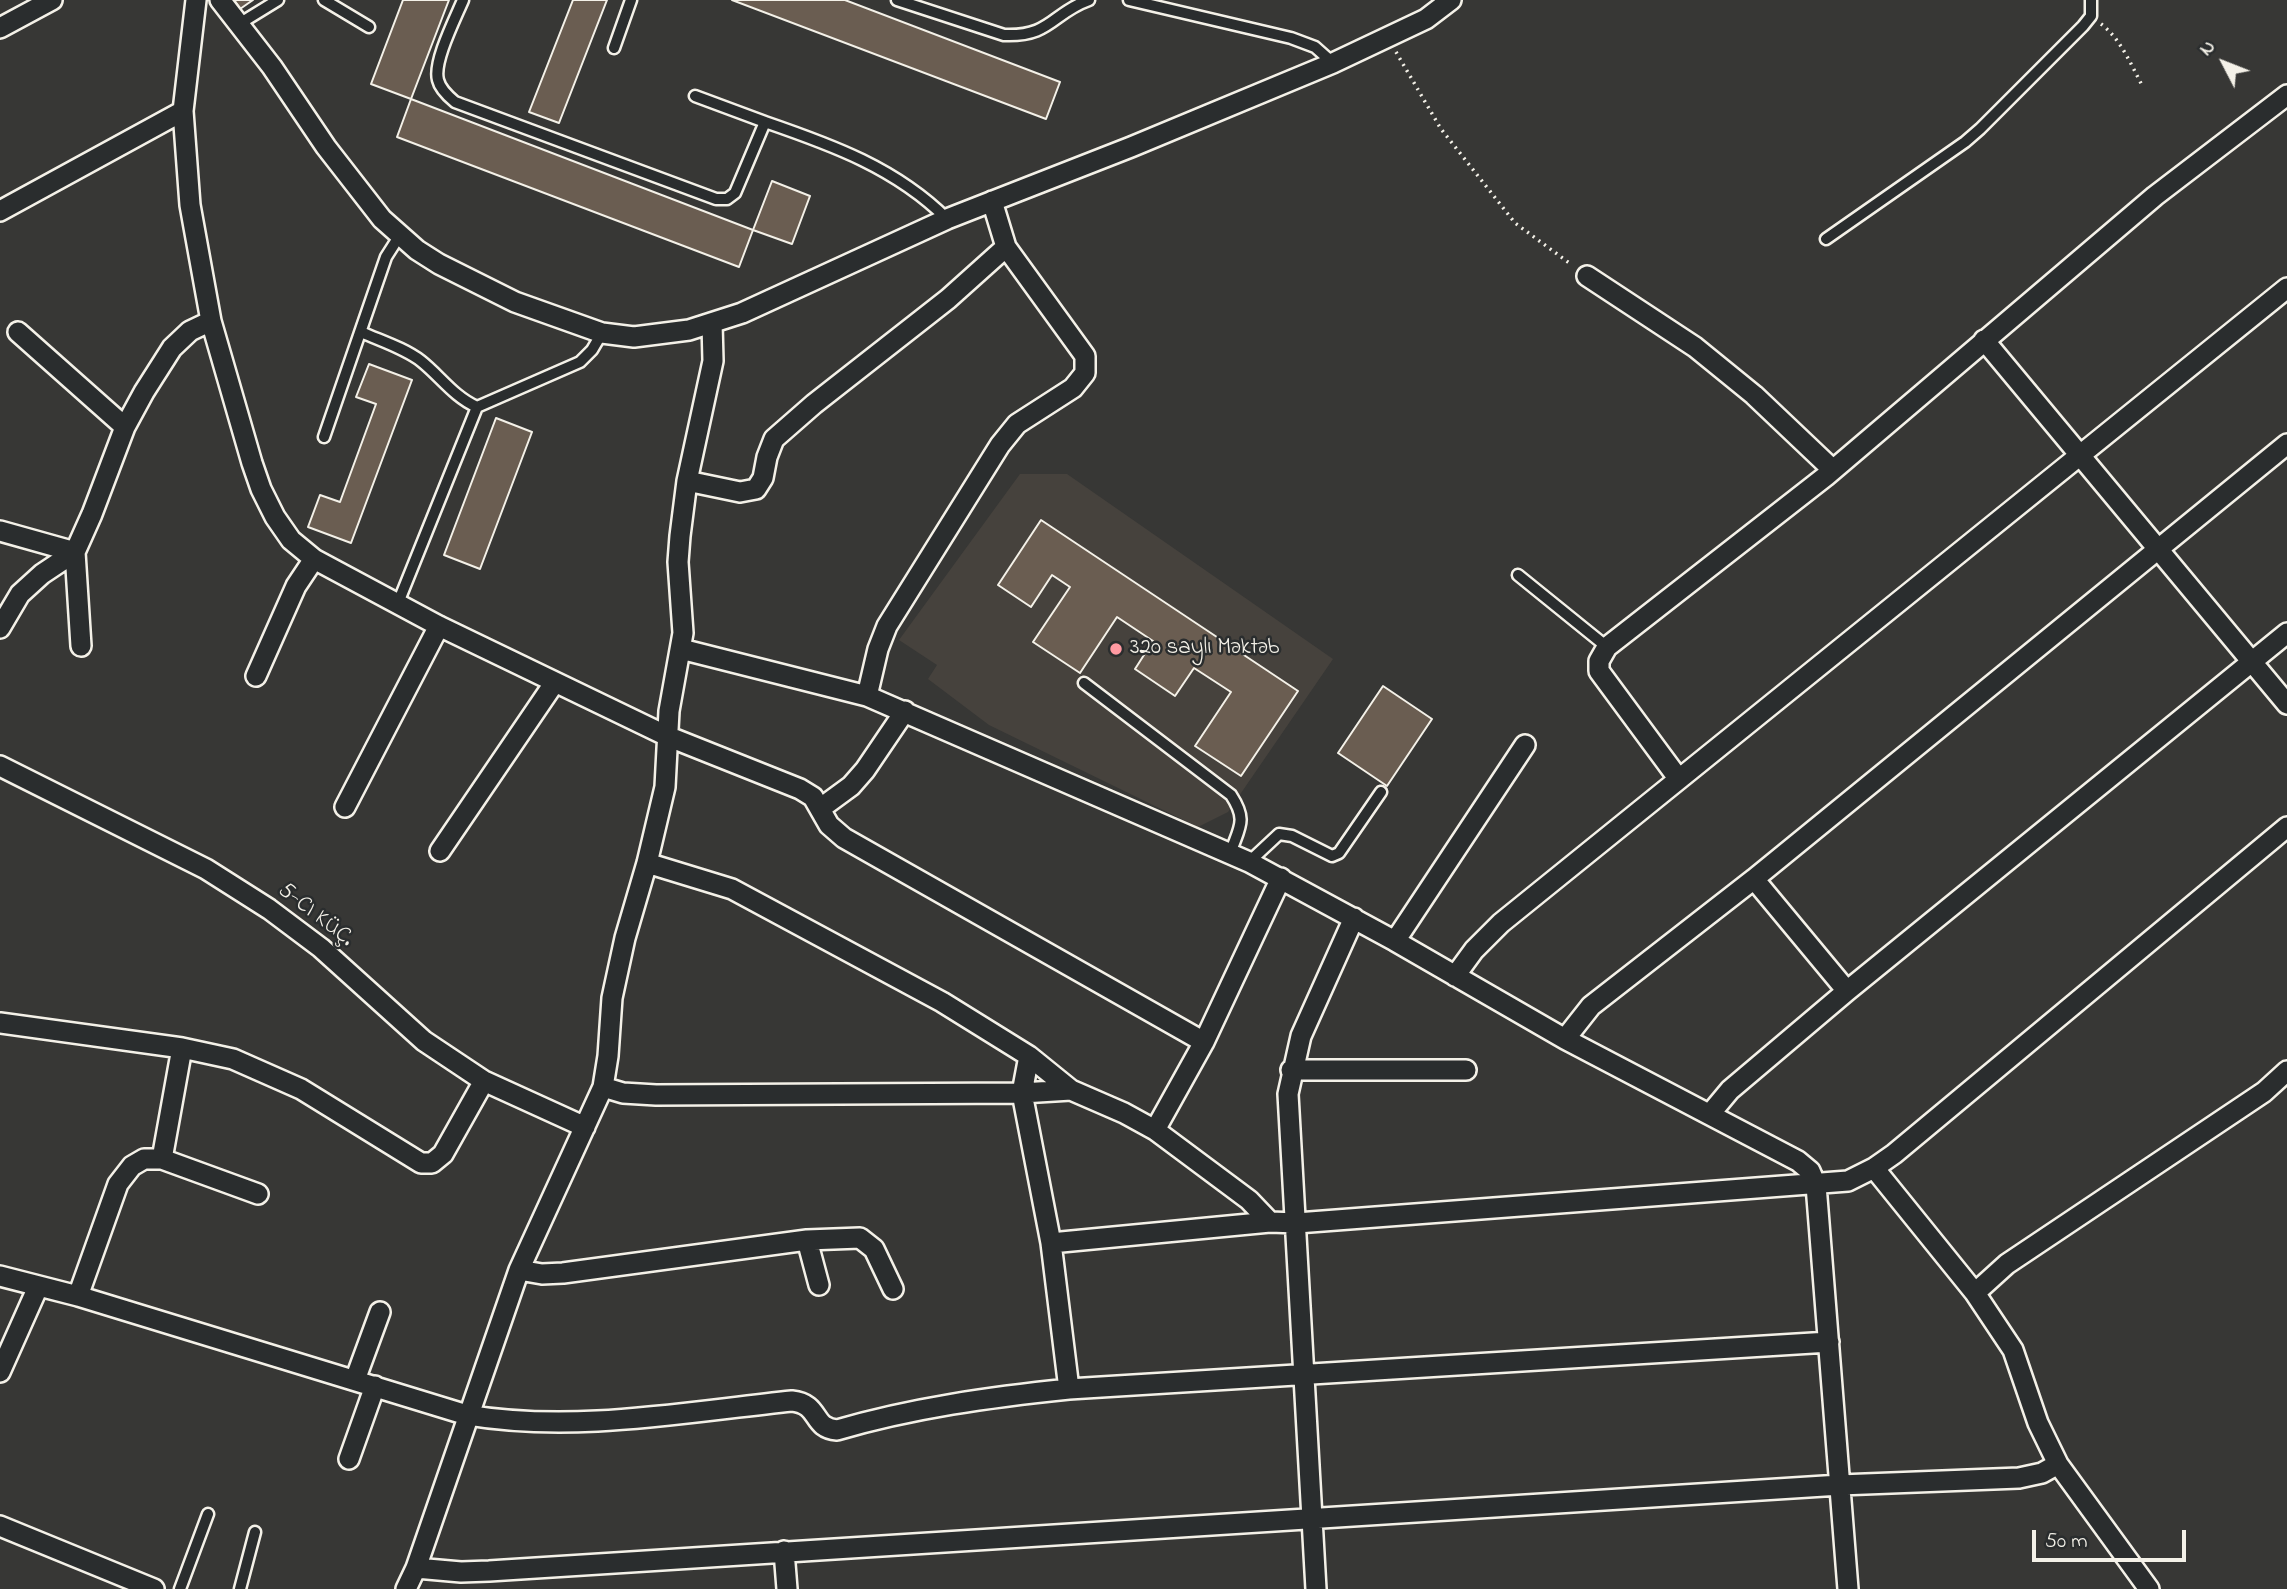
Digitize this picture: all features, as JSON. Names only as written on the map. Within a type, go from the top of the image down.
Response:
[{"type":"street","points":[[0,28],[51,0]]},
{"type":"street","points":[[196,0],[183,111],[190,205],[220,358],[261,489],[275,517],[291,540],[314,559],[439,626],[667,736],[800,789],[813,797],[829,825],[844,838],[880,856],[1203,1042]]},
{"type":"street","points":[[220,0],[272,68],[326,147],[383,219],[400,235],[439,264],[468,280],[547,314],[602,333],[634,337],[663,334],[712,323],[792,291],[947,219],[1131,147],[1388,39],[1426,19],[1451,0]]},
{"type":"street","points":[[1678,778],[1599,671],[1599,661],[1607,648],[1833,470],[2155,196],[2287,95]]},
{"type":"street","points":[[0,211],[183,111]]},
{"type":"street","points":[[867,696],[878,649],[887,626],[1000,445],[1017,424],[1073,387],[1084,373],[1085,356],[1006,247],[992,201]]},
{"type":"street","points":[[687,481],[740,492],[756,489],[763,478],[766,457],[774,439],[814,404],[948,299],[1006,247]]},
{"type":"street","points":[[1587,276],[1695,347],[1754,395],[1833,470]]},
{"type":"street","points":[[1455,976],[1474,950],[1501,922],[2287,288]]},
{"type":"street","points":[[81,646],[75,552],[125,427],[172,348],[190,331],[211,321]]},
{"type":"street","points":[[407,1589],[519,1270],[603,1087],[612,998],[665,786],[673,682],[683,633],[678,562],[687,481],[713,361],[712,323]]},
{"type":"street","points":[[18,332],[125,427]]},
{"type":"street","points":[[1984,340],[2160,548],[2287,704]]},
{"type":"street","points":[[1566,1039],[1591,1006],[1754,879],[2287,444]]},
{"type":"street","points":[[0,531],[75,552]]},
{"type":"street","points":[[0,628],[20,594],[42,574],[75,552]]},
{"type":"street","points":[[256,676],[296,586],[314,559]]},
{"type":"street","points":[[345,807],[439,626]]},
{"type":"street","points":[[1710,1114],[1730,1090],[1847,991],[2287,633]]},
{"type":"street","points":[[681,649],[867,696],[1249,862],[1354,918],[1566,1039],[1798,1161],[1810,1171],[1816,1185],[1848,1589]]},
{"type":"street","points":[[440,851],[555,682]]},
{"type":"street","points":[[821,808],[851,786],[865,771],[905,711]]},
{"type":"street","points":[[1395,941],[1525,745]]},
{"type":"street","name":"5-CI KÜÇ.","points":[[0,766],[206,869],[321,948],[424,1041],[484,1080],[585,1126]]},
{"type":"street","points":[[1051,1243],[1270,1222],[1297,1223],[1848,1181],[1874,1168],[2287,827]]},
{"type":"street","points":[[647,863],[732,889],[942,1002],[1029,1056],[1071,1090],[1155,1130],[1249,1200],[1270,1222]]},
{"type":"street","points":[[1155,1130],[1203,1042],[1281,878]]},
{"type":"street","points":[[1754,879],[1847,991]]},
{"type":"street","points":[[1316,1589],[1288,1094],[1301,1036],[1354,918]]},
{"type":"street","points":[[0,1023],[182,1048],[233,1059],[301,1089],[421,1163],[432,1163],[443,1154],[484,1080]]},
{"type":"street","points":[[162,1159],[182,1048]]},
{"type":"street","points":[[1029,1056],[1022,1093],[1051,1243],[1069,1389]]},
{"type":"street","points":[[1292,1070],[1466,1070]]},
{"type":"street","points":[[1975,1293],[2007,1264],[2264,1092],[2287,1071]]},
{"type":"street","points":[[603,1087],[623,1093],[656,1095],[1022,1093],[1071,1090]]},
{"type":"street","points":[[78,1296],[118,1184],[132,1166],[144,1159],[162,1159],[258,1194]]},
{"type":"street","points":[[1874,1168],[1975,1293],[2013,1350],[2039,1423],[2058,1464],[2149,1589]]},
{"type":"street","points":[[519,1270],[542,1274],[563,1273],[807,1240],[860,1238],[874,1249],[893,1289]]},
{"type":"street","points":[[807,1240],[820,1284]]},
{"type":"street","points":[[0,1276],[78,1296],[467,1415],[577,1423],[792,1401],[803,1402],[812,1409],[821,1425],[837,1430],[948,1405],[1069,1389],[1829,1342]]},
{"type":"street","points":[[0,1372],[38,1287]]},
{"type":"street","points":[[355,1380],[380,1312]]},
{"type":"street","points":[[349,1459],[375,1386]]},
{"type":"street","points":[[416,1568],[461,1572],[489,1571],[1840,1485],[2020,1478],[2042,1473],[2058,1464]]},
{"type":"street","points":[[0,1526],[154,1589]]},
{"type":"street","points":[[784,1551],[787,1589]]},
{"type":"lane","points":[[239,24],[278,0]]},
{"type":"lane","points":[[324,0],[369,27]]},
{"type":"lane","points":[[463,0],[438,66],[438,82],[455,102],[716,199],[727,200],[735,193],[765,122]]},
{"type":"lane","points":[[614,48],[631,0]]},
{"type":"lane","points":[[897,0],[1004,35],[1023,36],[1045,28],[1078,4],[1089,0]]},
{"type":"lane","points":[[1129,0],[1291,37],[1315,47],[1333,63]]},
{"type":"lane","points":[[1826,239],[1965,142],[2091,16],[2091,0]]},
{"type":"lane","points":[[695,96],[824,142],[877,167],[911,186],[947,219]]},
{"type":"lane","points":[[324,438],[386,257],[400,235]]},
{"type":"lane","points":[[361,332],[421,361],[466,402],[477,407]]},
{"type":"lane","points":[[398,603],[477,407],[580,362],[592,350],[602,333]]},
{"type":"lane","points":[[1518,575],[1607,648]]},
{"type":"lane","points":[[1084,683],[1231,796],[1240,809],[1242,818],[1230,854]]},
{"type":"lane","points":[[1249,862],[1279,834],[1292,836],[1332,856],[1339,853],[1381,792]]},
{"type":"lane","points":[[180,1589],[208,1514]]},
{"type":"lane","points":[[240,1589],[255,1532]]},
{"type":"path","points":[[2091,16],[2109,30],[2143,87]]},
{"type":"path","points":[[1388,39],[1441,129],[1516,223],[1587,276]]},
{"type":"shaded area","name":"320 saylı Məktəb","points":[[1020,474],[1067,474],[1333,659],[1228,812],[1198,827],[989,725],[928,679],[937,665],[899,640]]},
{"type":"building","points":[[234,0],[253,0],[240,9]]},
{"type":"building","points":[[403,0],[449,0],[411,99],[371,84]]},
{"type":"building","points":[[573,0],[607,0],[559,123],[529,112]]},
{"type":"building","points":[[732,0],[845,0],[1060,82],[1046,119]]},
{"type":"building","points":[[411,99],[753,230],[739,267],[397,137]]},
{"type":"building","points":[[772,181],[810,196],[792,244],[753,230]]},
{"type":"building","points":[[369,364],[412,380],[351,543],[308,527],[320,495],[340,502],[376,404],[356,397]]},
{"type":"building","points":[[496,418],[532,432],[480,569],[444,555]]},
{"type":"building","points":[[1041,520],[1298,691],[1241,776],[1195,746],[1231,692],[1194,668],[1175,696],[1135,669],[1153,641],[1117,617],[1080,673],[1033,642],[1070,587],[1052,575],[1031,607],[998,585]]},
{"type":"building","points":[[1383,686],[1432,719],[1387,786],[1338,753]]},
{"type":"place","name":"320 saylı Məktəb","points":[[1116,649]]}]
